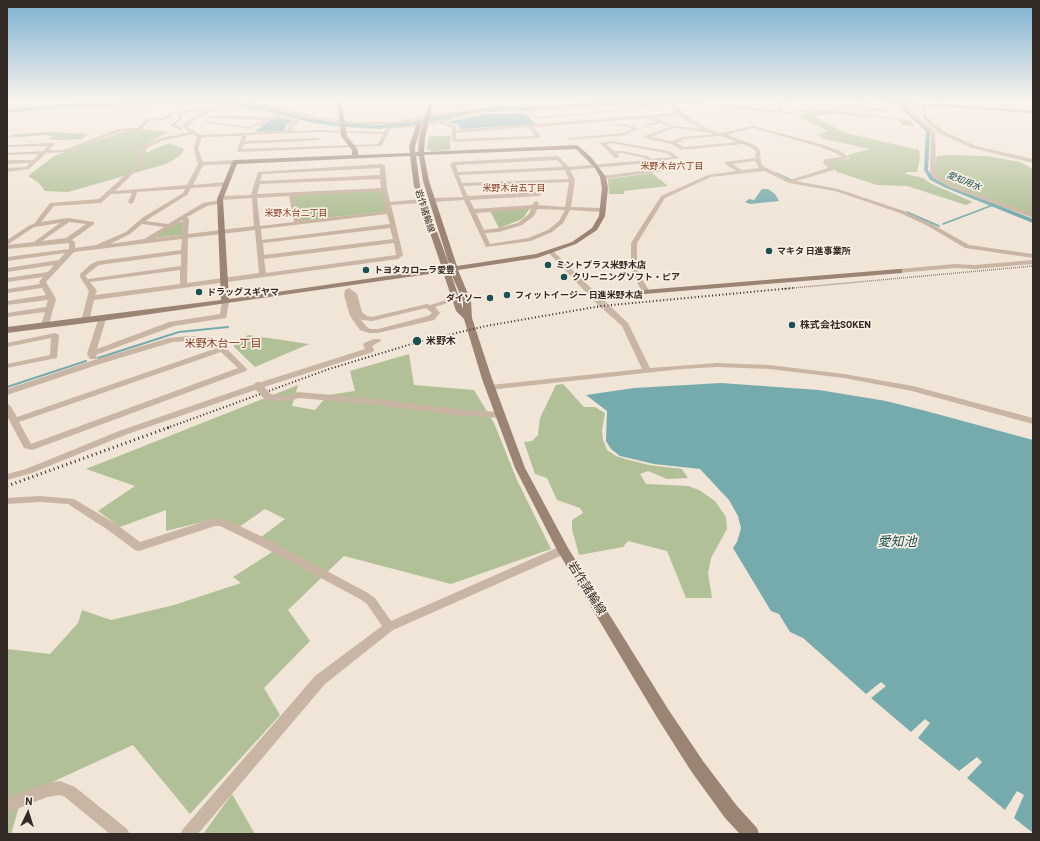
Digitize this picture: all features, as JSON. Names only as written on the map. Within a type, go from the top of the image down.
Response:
[{"type":"street","points":[[7,154],[65,151],[96,139]]},
{"type":"street","points":[[36,225],[54,201],[101,201],[139,165],[145,147],[162,139]]},
{"type":"street","points":[[97,247],[128,233],[152,214],[183,196],[201,164],[196,149],[199,139]]},
{"type":"street","points":[[243,139],[239,151],[381,145],[383,139]]},
{"type":"street","points":[[346,139],[353,147],[356,156],[354,167]]},
{"type":"street","name":"岩作諸輪線","points":[[415,139],[412,146],[414,174],[421,201],[450,270],[467,302],[468,318],[500,415],[520,468],[563,550],[662,714],[697,766],[751,834]]},
{"type":"street","name":"岩作諸輪線","points":[[422,139],[421,153],[426,181],[450,270],[456,299],[460,311],[468,318]]},
{"type":"street","points":[[454,139],[454,141],[501,139]]},
{"type":"street","points":[[508,139],[517,160]]},
{"type":"street","points":[[7,330],[348,288],[530,258],[551,252],[574,243],[589,234],[598,225],[601,219],[605,188],[603,177],[597,167],[575,147],[569,139]]},
{"type":"street","points":[[656,139],[673,143],[683,149],[745,143]]},
{"type":"street","points":[[673,143],[681,139]]},
{"type":"street","points":[[733,139],[745,143],[758,151],[758,163],[764,169],[791,181],[836,190],[902,212],[930,225],[967,247],[1033,256]]},
{"type":"street","points":[[791,181],[832,169],[826,163],[828,160],[847,158],[838,152],[799,139]]},
{"type":"street","points":[[933,139],[933,172],[936,177],[951,186],[1033,216]]},
{"type":"street","points":[[957,139],[974,147],[1033,161]]},
{"type":"street","points":[[242,143],[318,140],[316,148]]},
{"type":"street","points":[[457,174],[597,167],[677,159],[667,152],[611,142],[602,143],[625,164]]},
{"type":"street","points":[[7,146],[53,144],[26,169],[7,170]]},
{"type":"street","points":[[201,164],[413,153],[575,147]]},
{"type":"street","points":[[603,177],[662,170],[644,156],[622,152],[613,153]]},
{"type":"street","points":[[557,158],[567,168],[572,180],[568,209],[564,219],[550,231],[529,240],[488,246],[460,185],[454,163],[517,160],[557,158]]},
{"type":"street","points":[[740,172],[727,163],[757,159]]},
{"type":"street","points":[[7,162],[36,160]]},
{"type":"street","points":[[91,354],[172,324],[223,316],[225,302],[220,200],[225,184],[235,162]]},
{"type":"street","points":[[91,298],[263,276],[396,258],[400,255],[395,241],[387,204],[382,177],[382,166],[260,172],[254,195],[259,228],[263,276]]},
{"type":"street","points":[[646,292],[634,270],[634,243],[663,197],[710,176],[764,169]]},
{"type":"street","points":[[256,183],[382,177]]},
{"type":"street","points":[[460,185],[572,180]]},
{"type":"street","points":[[482,232],[499,230],[520,224],[532,215],[544,181]]},
{"type":"street","points":[[108,193],[225,184]]},
{"type":"street","points":[[146,241],[206,204],[220,200],[254,195],[384,189]]},
{"type":"street","points":[[131,202],[135,191]]},
{"type":"street","points":[[291,193],[297,223]]},
{"type":"street","points":[[432,200],[539,194]]},
{"type":"street","points":[[387,204],[421,201]]},
{"type":"street","points":[[472,211],[535,207],[602,210]]},
{"type":"street","points":[[7,258],[389,212]]},
{"type":"street","points":[[183,218],[186,219],[183,286]]},
{"type":"street","points":[[36,243],[68,220]]},
{"type":"street","points":[[7,243],[32,226],[36,225],[68,220],[92,222],[68,240],[7,247]]},
{"type":"street","points":[[141,222],[169,226]]},
{"type":"street","points":[[259,242],[392,226]]},
{"type":"street","points":[[45,325],[52,299],[42,282],[72,250],[72,242],[68,240]]},
{"type":"street","points":[[261,258],[395,241]]},
{"type":"street","points":[[85,321],[93,291],[83,277],[83,274],[93,265],[98,263],[184,252]]},
{"type":"street","points":[[551,252],[597,298],[646,292],[955,266],[974,267],[1033,262]]},
{"type":"street","points":[[7,270],[60,262]]},
{"type":"street","points":[[86,281],[183,268]]},
{"type":"street","points":[[7,280],[48,274]]},
{"type":"street","points":[[7,291],[44,286]]},
{"type":"street","points":[[348,288],[354,297],[362,316],[368,319],[456,299]]},
{"type":"street","points":[[348,288],[348,295],[354,316],[363,328],[369,330],[378,331],[431,318],[436,313],[429,306]]},
{"type":"street","points":[[7,303],[51,297]]},
{"type":"street","points":[[608,308],[625,325],[647,370]]},
{"type":"street","points":[[7,315],[50,309]]},
{"type":"street","points":[[377,318],[370,326],[378,331]]},
{"type":"street","points":[[91,354],[102,319]]},
{"type":"street","points":[[7,346],[55,335],[54,356],[7,366]]},
{"type":"street","points":[[7,392],[97,362],[172,340],[188,338],[209,339],[216,342],[224,348],[243,369],[32,446],[27,446],[7,407]]},
{"type":"street","points":[[7,477],[29,471],[122,433],[258,386],[370,350],[367,345],[377,341]]},
{"type":"street","points":[[14,421],[224,348]]},
{"type":"street","points":[[91,354],[97,362]]},
{"type":"street","points":[[491,388],[647,370],[717,365],[812,372],[844,376],[913,389],[1033,421]]},
{"type":"street","points":[[258,386],[268,397],[286,399],[298,395],[385,402],[455,412],[500,415]]},
{"type":"street","points":[[7,501],[40,499],[70,501],[112,527],[139,547],[215,522],[222,522],[372,601],[389,627]]},
{"type":"street","points":[[188,834],[320,680],[389,627],[563,550]]},
{"type":"street","points":[[7,806],[47,790],[60,788],[70,792],[122,834]]},
{"type":"green space","points":[[51,139],[79,139],[68,140]]},
{"type":"green space","points":[[102,139],[156,139],[145,145],[143,154],[169,143],[184,149],[181,155],[166,164],[68,192],[45,191],[39,183],[28,176],[54,156]]},
{"type":"green space","points":[[429,139],[451,139],[450,150],[432,151],[427,149]]},
{"type":"green space","points":[[825,139],[873,139],[919,150],[920,158],[917,172],[906,172],[906,174],[923,178],[932,184],[973,202],[966,205],[907,186],[877,185],[837,172],[828,163],[828,160],[849,159],[850,158],[848,155],[870,149]]},
{"type":"green space","points":[[937,156],[986,156],[1020,162],[1033,169],[1033,217],[992,203],[939,179],[933,171]]},
{"type":"green space","points":[[652,173],[668,186],[624,191],[624,194],[609,194],[608,179]]},
{"type":"green space","points":[[382,190],[387,211],[299,221],[293,195]]},
{"type":"green space","points":[[530,208],[520,220],[499,228],[490,211]]},
{"type":"green space","points":[[180,222],[183,222],[182,235],[152,238]]},
{"type":"green space","points":[[248,335],[309,344],[255,367],[233,346]]},
{"type":"green space","points":[[409,354],[414,385],[474,390],[494,423],[517,480],[551,549],[451,584],[344,556],[288,610],[310,641],[264,688],[280,715],[190,814],[133,745],[22,796],[11,834],[7,834],[7,649],[50,654],[78,623],[82,610],[111,620],[174,605],[241,583],[233,577],[280,547],[261,537],[285,519],[265,509],[239,527],[214,519],[166,531],[166,510],[120,527],[98,511],[135,486],[86,469],[298,385],[292,406],[315,410],[328,395],[355,391],[350,371]]},
{"type":"green space","points":[[563,384],[584,407],[595,407],[605,413],[602,430],[603,440],[607,450],[616,456],[625,459],[649,465],[682,469],[688,478],[667,479],[648,471],[640,474],[646,484],[688,486],[699,490],[715,501],[726,517],[727,529],[711,558],[708,573],[712,598],[686,598],[667,551],[628,541],[623,547],[579,555],[572,529],[572,520],[583,513],[580,508],[557,500],[547,478],[535,474],[524,442],[532,441],[538,435],[540,418],[556,385]]},
{"type":"green space","points":[[232,794],[255,834],[203,834]]},
{"type":"water","points":[[762,189],[768,189],[775,194],[779,201],[750,204],[745,202],[749,199],[754,200]]},
{"type":"water","name":"愛知池","points":[[721,383],[819,390],[886,401],[1033,440],[1033,833],[1014,818],[1024,795],[1017,791],[1005,810],[967,778],[982,762],[977,757],[959,771],[918,738],[930,723],[925,719],[911,732],[871,698],[886,686],[881,682],[866,694],[803,638],[790,632],[779,614],[771,611],[733,548],[737,542],[741,528],[738,516],[729,500],[700,469],[654,464],[620,456],[611,449],[606,441],[607,411],[586,395],[634,388]]},
{"type":"waterway","points":[[737,139],[754,146]]},
{"type":"waterway","name":"愛知用水","points":[[928,139],[926,170],[932,179],[948,187],[1033,221]]},
{"type":"waterway","points":[[776,173],[793,181]]},
{"type":"waterway","points":[[943,224],[993,205]]},
{"type":"waterway","points":[[907,212],[939,226]]},
{"type":"waterway","points":[[98,358],[179,332],[228,327]]},
{"type":"waterway","points":[[7,387],[86,361]]},
{"type":"tunnel","points":[[599,301],[607,308]]},
{"type":"railway","points":[[782,289],[1033,266]]},
{"type":"railway","points":[[167,428],[329,369],[418,342],[486,326],[601,306],[793,288]]},
{"type":"railway","points":[[7,486],[170,427]]},
{"type":"place","name":"マキタ 日進事業所","points":[[769,251]]},
{"type":"place","name":"ミントプラス米野木店","points":[[548,265]]},
{"type":"place","name":"トヨタカローラ愛豊","points":[[366,270]]},
{"type":"place","name":"クリーニングソフト・ピア","points":[[564,277]]},
{"type":"place","name":"ドラッグスギヤマ","points":[[199,292]]},
{"type":"place","name":"フィットイージー 日進米野木店","points":[[507,295]]},
{"type":"place","name":"ダイソー","points":[[490,298]]},
{"type":"place","name":"株式会社SOKEN","points":[[792,325]]},
{"type":"place","name":"米野木","points":[[417,341]]},
{"type":"district","name":"米野木台六丁目","points":[[672,166]]},
{"type":"district","name":"米野木台五丁目","points":[[514,188]]},
{"type":"district","name":"米野木台二丁目","points":[[296,213]]},
{"type":"district","name":"米野木台一丁目","points":[[223,343]]}]
